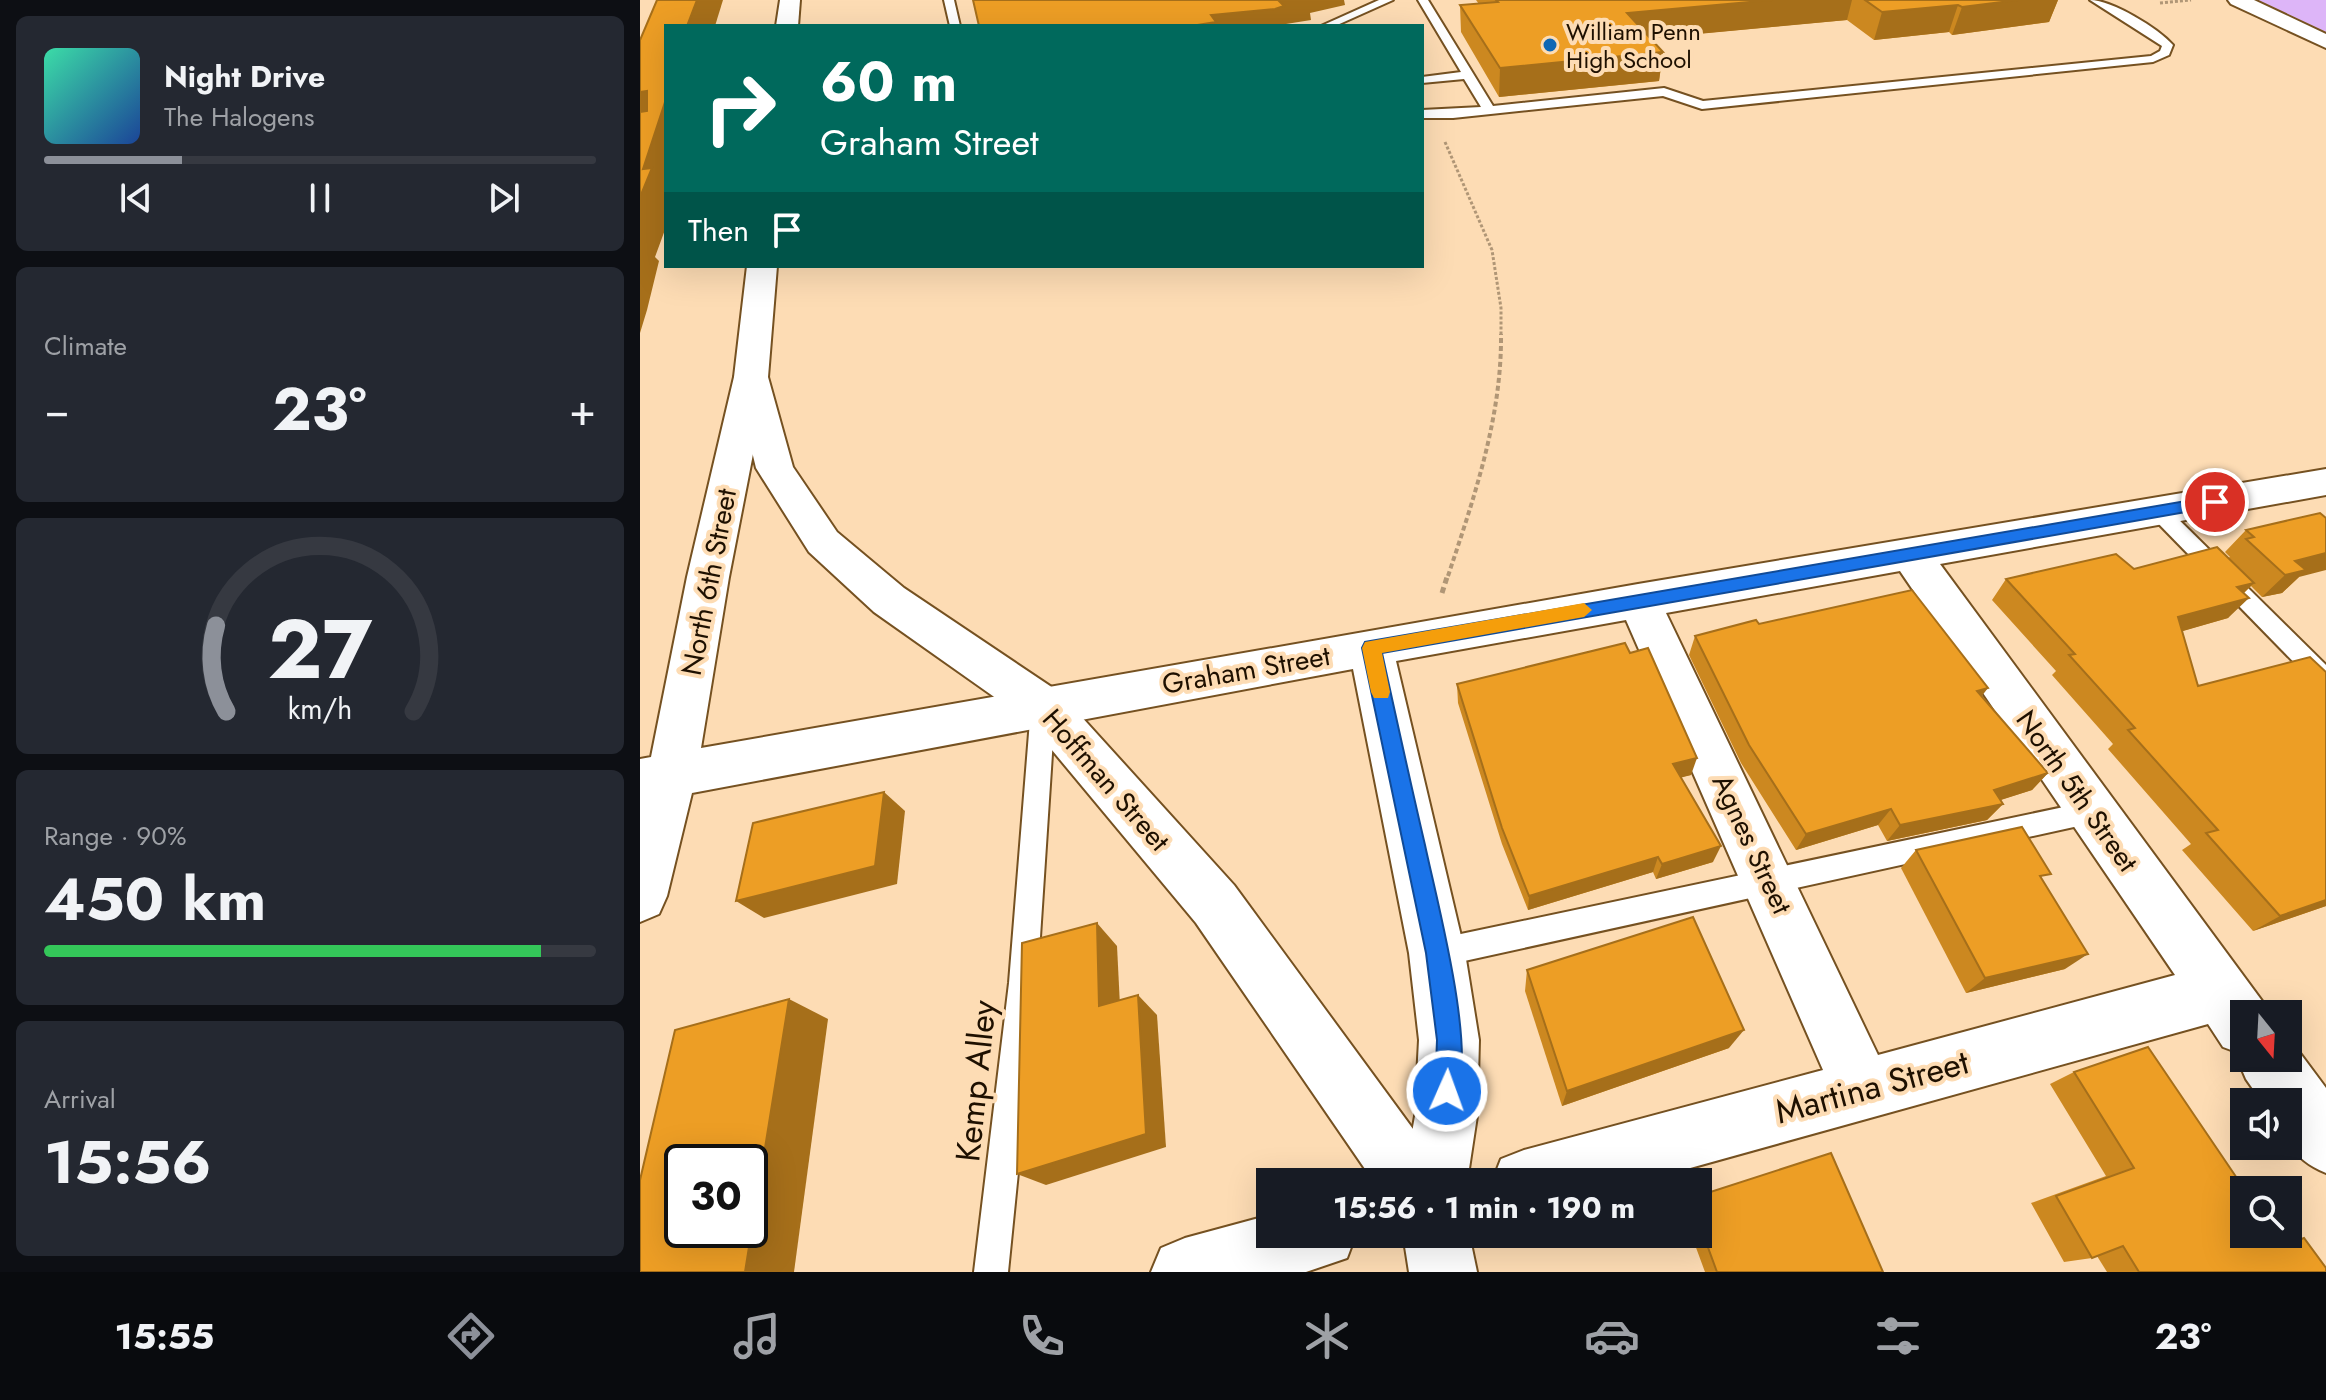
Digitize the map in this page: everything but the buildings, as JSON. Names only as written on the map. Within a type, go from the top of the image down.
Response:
[{"type":"street","points":[[787,24],[790,0]]},
{"type":"street","points":[[2238,0],[2326,42]]},
{"type":"street","name":"North 6th Street","points":[[640,896],[656,778],[708,577],[751,377],[762,268]]},
{"type":"street","name":"Hoffman Street","points":[[751,377],[775,468],[823,542],[889,600],[1043,706],[1215,904],[1402,1168]]},
{"type":"street","name":"Graham Street","points":[[656,778],[1638,600],[2326,482]]},
{"type":"street","name":"North 5th Street","points":[[1911,555],[2230,1006]]},
{"type":"street","name":"Agnes Street","points":[[1638,600],[1863,1090]]},
{"type":"street","points":[[1371,648],[1437,953],[1449,1040],[1446,1116],[1437,1168]]},
{"type":"street","name":"Martina Street","points":[[1576,1168],[1863,1090],[2230,1009]]},
{"type":"street","points":[[2277,1072],[2326,1141]]},
{"type":"street","points":[[1185,1272],[1272,1248]]},
{"type":"street","points":[[1439,1248],[1443,1272]]},
{"type":"lane","points":[[949,0],[955,24]]},
{"type":"lane","points":[[1331,24],[1388,0]]},
{"type":"lane","points":[[1423,0],[1489,110]]},
{"type":"lane","points":[[1424,114],[1453,114],[1664,92],[1702,105],[2153,59],[2165,53],[2168,45],[2157,35],[2095,0]]},
{"type":"lane","points":[[1424,80],[1466,75]]},
{"type":"lane","points":[[2159,512],[2326,680]]},
{"type":"lane","name":"Kemp Alley","points":[[991,1272],[1023,983],[1043,706]]},
{"type":"lane","points":[[1437,953],[2092,812]]},
{"type":"path","points":[[1441,597],[1485,457],[1500,390],[1502,326],[1496,264],[1486,231],[1445,142],[1442,127],[1453,114]]},
{"type":"shaded area","points":[[2258,0],[2326,0],[2326,32]]},
{"type":"slow traffic","points":[[1381,692],[1371,648],[1584,610]]},
{"type":"place","name":"William Penn High School","points":[[1550,45]]},
{"type":"route","points":[[1447,1091],[1449,1040],[1437,953],[1371,648],[2215,502]]}]
